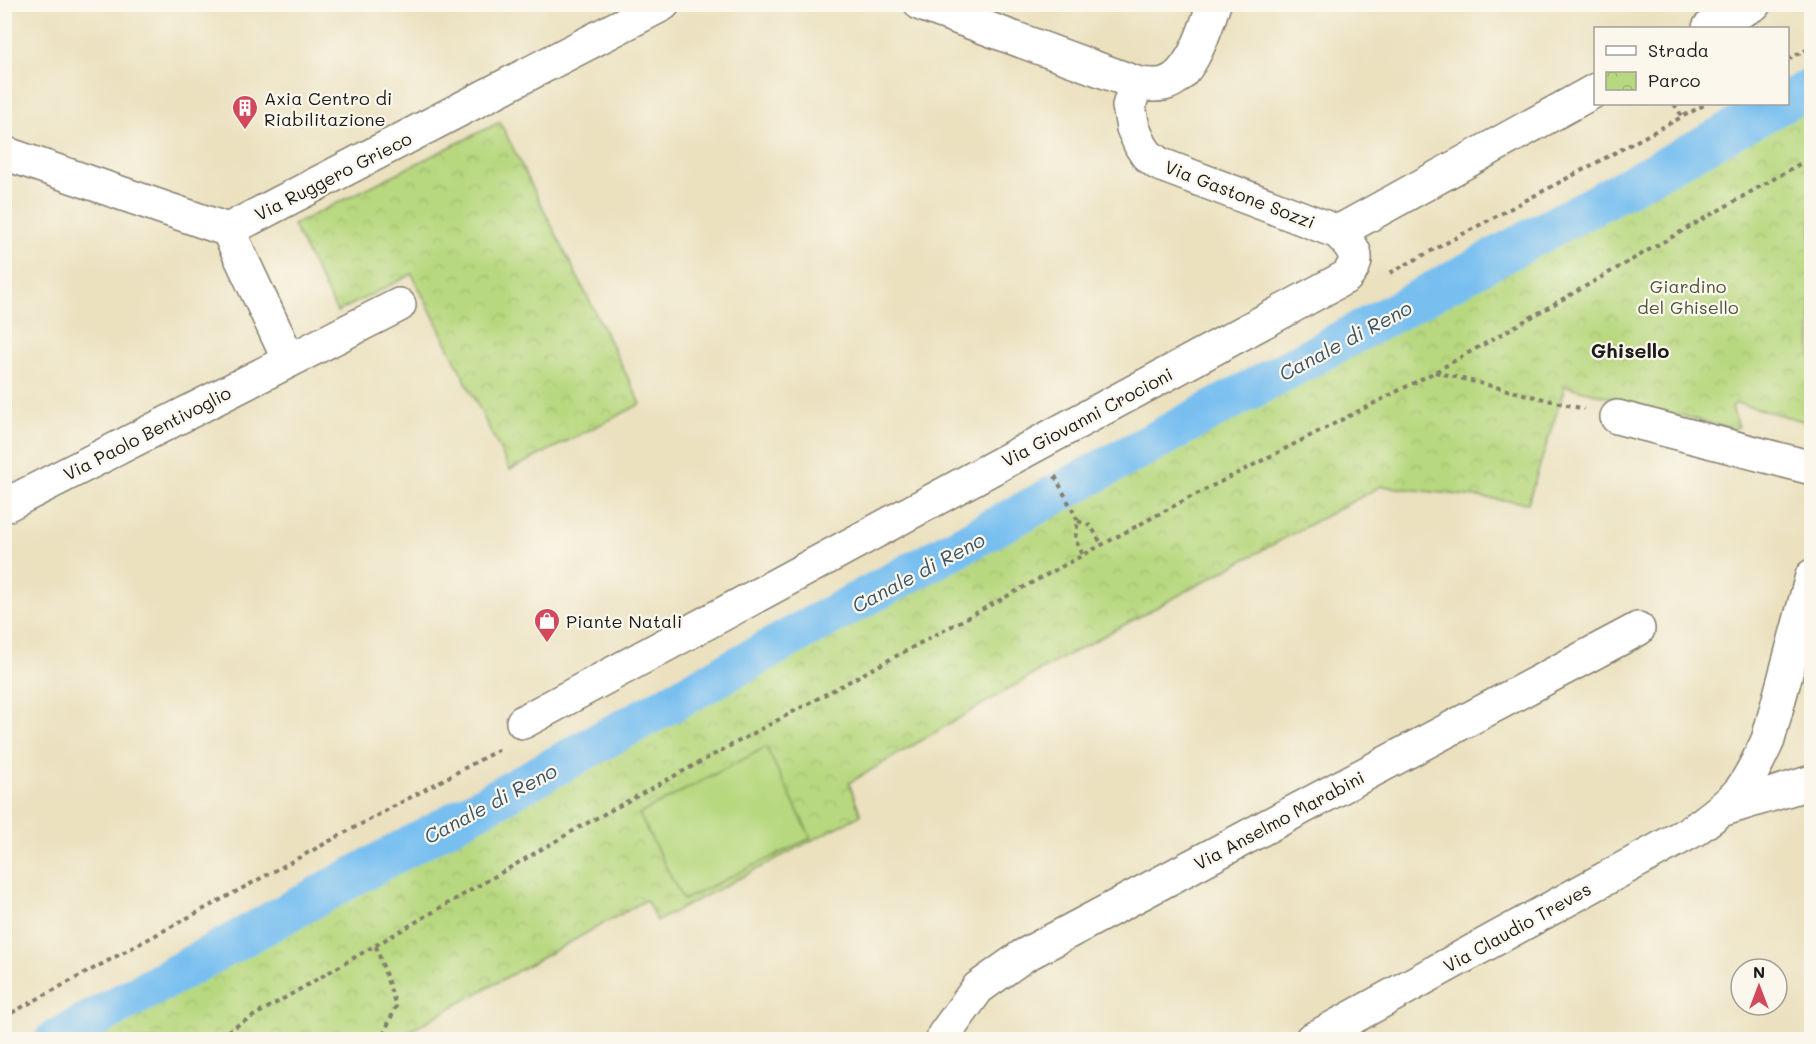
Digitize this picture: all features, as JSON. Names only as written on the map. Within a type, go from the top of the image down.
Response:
[{"type":"street","points":[[921,4],[1136,83],[1149,85],[1166,83],[1179,75],[1192,58],[1209,16]]},
{"type":"street","points":[[1711,27],[1755,4]]},
{"type":"street","name":"Via Ruggero Grieco","points":[[228,230],[651,7]]},
{"type":"street","name":"Via Gastone Sozzi","points":[[1136,83],[1129,105],[1133,128],[1147,155],[1159,164],[1338,232]]},
{"type":"street","points":[[1338,232],[1594,91]]},
{"type":"street","points":[[4,153],[228,230],[289,360]]},
{"type":"street","name":"Via Giovanni Crocioni","points":[[522,722],[1338,282],[1351,272],[1355,260],[1354,248],[1338,232]]},
{"type":"street","name":"Via Paolo Bentivoglio","points":[[4,506],[399,305]]},
{"type":"street","points":[[1617,417],[1812,468]]},
{"type":"street","name":"Via Claudio Treves","points":[[1311,1040],[1694,830],[1721,810],[1740,791],[1757,764],[1768,740],[1812,576]]},
{"type":"street","name":"Via Anselmo Marabini","points":[[943,1040],[944,1035],[978,988],[1023,956],[1638,629]]},
{"type":"street","name":"Via Claudio Treves","points":[[1721,810],[1812,782]]},
{"type":"path","points":[[1789,59],[1812,47]]},
{"type":"path","points":[[1675,105],[1682,116]]},
{"type":"path","points":[[212,1040],[580,827],[1183,501],[1435,372],[1812,157]]},
{"type":"path","points":[[1435,372],[1617,417]]},
{"type":"path","points":[[1051,468],[1078,521],[1075,539],[1083,555]]},
{"type":"path","points":[[1078,521],[1091,526],[1102,545]]},
{"type":"path","points":[[376,946],[396,1006],[381,1040]]},
{"type":"green space","name":"Giardino del Ghisello","points":[[1811,95],[1811,423],[1736,403],[1732,407],[1738,427],[1733,429],[1565,386],[1528,503],[1381,486],[1046,667],[849,783],[861,815],[657,921],[646,900],[395,1039],[85,1040]]},
{"type":"green space","points":[[500,122],[641,404],[510,470],[412,274],[337,312],[293,225]]},
{"type":"green space","points":[[766,747],[811,838],[683,900],[639,814]]},
{"type":"waterway","name":"Canale di Reno","points":[[1789,99],[1812,87]]},
{"type":"waterway","name":"Canale di Reno","points":[[55,1040],[817,623],[1779,105]]},
{"type":"place","name":"Axia Centro di Riabilitazione","points":[[245,131]]},
{"type":"place","name":"Piante Natali","points":[[547,644]]},
{"type":"district","name":"Ghisello","points":[[1630,350]]}]
